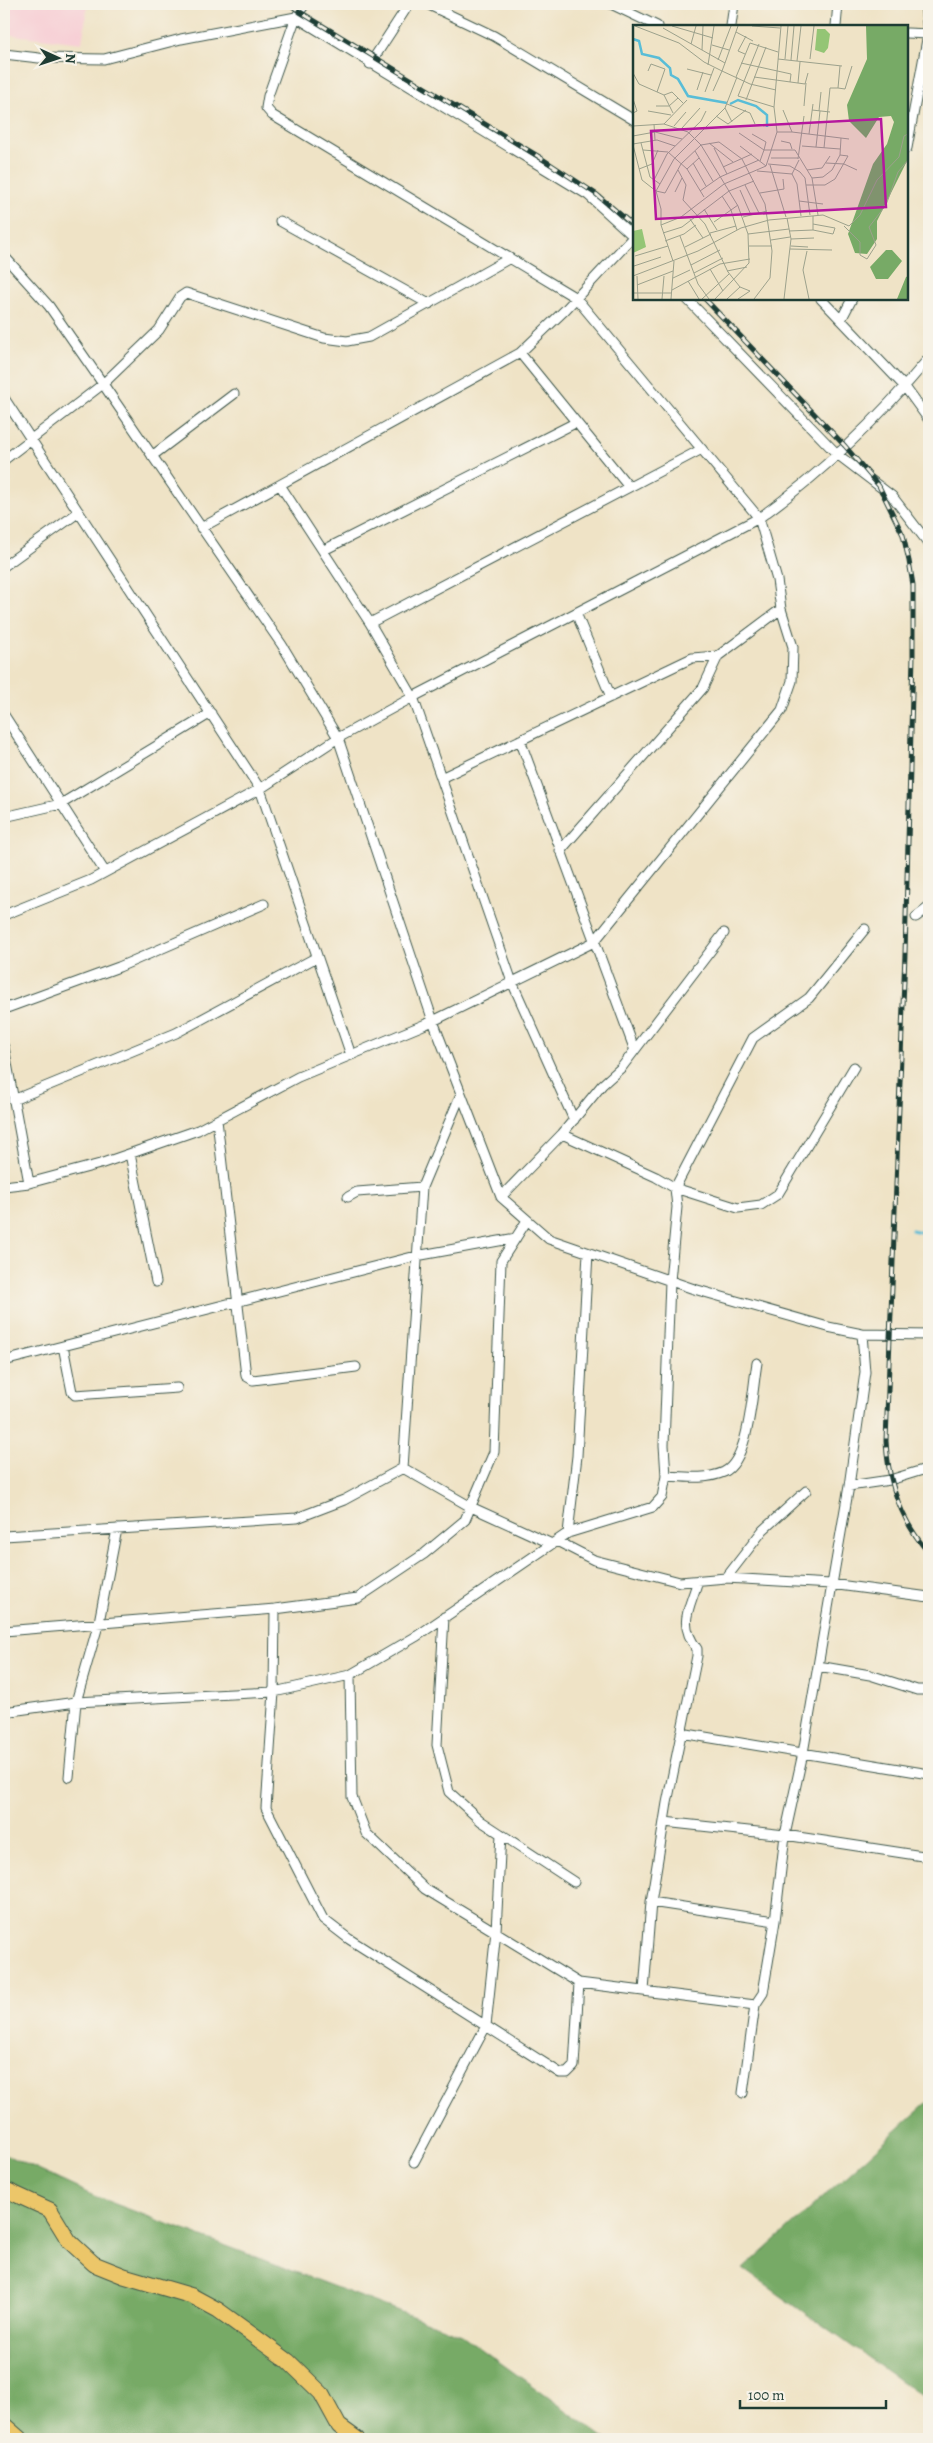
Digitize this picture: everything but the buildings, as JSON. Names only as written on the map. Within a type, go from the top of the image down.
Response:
[{"type":"highway","points":[[4,2189],[50,2210],[69,2241],[94,2264],[124,2276],[192,2296],[218,2310],[288,2361],[321,2393],[339,2426],[357,2439]]},
{"type":"highway","points":[[4,2425],[20,2439]]},
{"type":"street","points":[[4,1186],[29,1183],[100,1164],[198,1130],[298,1077],[433,1021],[594,942],[782,710],[792,681],[793,647],[781,609],[777,580],[759,518],[576,298],[272,115],[266,108],[268,96],[296,17],[305,4]]},
{"type":"street","points":[[370,64],[409,4]]},
{"type":"street","points":[[427,4],[494,36],[633,119]]},
{"type":"street","points":[[611,4],[655,25]]},
{"type":"street","points":[[731,25],[734,4]]},
{"type":"street","points":[[836,25],[838,4]]},
{"type":"street","points":[[908,143],[929,34],[925,4]]},
{"type":"street","points":[[4,54],[39,58],[104,59],[181,39],[296,17],[370,64],[588,195],[633,236]]},
{"type":"street","points":[[908,33],[929,34]]},
{"type":"street","points":[[280,221],[429,304]]},
{"type":"street","points":[[201,528],[520,353],[633,238]]},
{"type":"street","points":[[4,256],[7,262],[49,306],[282,645],[338,738],[433,1021],[501,1197],[526,1222],[549,1239],[670,1281],[828,1327],[862,1334],[929,1335]]},
{"type":"street","points":[[4,460],[103,384],[159,330],[180,297],[186,293],[324,338],[347,341],[369,337],[510,258]]},
{"type":"street","points":[[688,300],[837,454],[892,496],[929,544]]},
{"type":"street","points":[[822,300],[905,387],[929,420]]},
{"type":"street","points":[[840,320],[851,300]]},
{"type":"street","points":[[520,353],[629,487]]},
{"type":"street","points":[[4,915],[105,872],[260,789],[338,738],[413,697],[759,518],[788,498],[837,454],[905,387],[929,358]]},
{"type":"street","points":[[152,456],[234,394]]},
{"type":"street","points":[[4,398],[260,789],[351,1055]]},
{"type":"street","points":[[324,550],[575,422]]},
{"type":"street","points":[[370,623],[702,449]]},
{"type":"street","points":[[280,485],[370,623],[413,697],[512,982],[574,1120]]},
{"type":"street","points":[[4,566],[78,512]]},
{"type":"street","points":[[560,851],[702,688],[718,656],[781,609]]},
{"type":"street","points":[[576,613],[611,697]]},
{"type":"street","points":[[441,778],[692,658],[718,656]]},
{"type":"street","points":[[4,817],[61,804],[211,713]]},
{"type":"street","points":[[4,715],[105,872]]},
{"type":"street","points":[[520,740],[634,1048]]},
{"type":"street","points":[[4,1010],[119,967],[264,904]]},
{"type":"street","points":[[916,917],[929,907]]},
{"type":"street","points":[[4,1712],[76,1702],[274,1692],[350,1675],[444,1617],[568,1533],[653,1507],[662,1497],[666,1476],[664,1446],[670,1281],[677,1208],[674,1188],[753,1038],[809,998],[836,967],[865,928]]},
{"type":"street","points":[[501,1197],[562,1134],[602,1085],[622,1066],[724,933]]},
{"type":"street","points":[[13,1100],[176,1033],[317,957]]},
{"type":"street","points":[[4,1048],[29,1183]]},
{"type":"street","points":[[562,1134],[656,1177],[674,1188],[738,1208],[761,1205],[778,1194],[854,1067]]},
{"type":"street","points":[[403,1468],[422,1186],[461,1094]]},
{"type":"street","points":[[217,1120],[246,1376],[253,1380],[356,1367]]},
{"type":"street","points":[[130,1154],[156,1282]]},
{"type":"street","points":[[348,1197],[357,1192],[422,1186]]},
{"type":"street","points":[[4,1631],[275,1609],[358,1598],[424,1554],[465,1520],[494,1452],[500,1261],[526,1222]]},
{"type":"street","points":[[4,1361],[416,1256],[516,1238]]},
{"type":"street","points":[[568,1533],[577,1456],[588,1253]]},
{"type":"street","points":[[743,2093],[755,2005],[763,1993],[775,1921],[785,1835],[803,1753],[849,1486],[865,1372],[862,1334]]},
{"type":"street","points":[[63,1346],[72,1392],[75,1395],[177,1388]]},
{"type":"street","points":[[666,1476],[704,1477],[724,1472],[736,1460],[744,1444],[756,1364]]},
{"type":"street","points":[[403,1468],[471,1507],[594,1560],[680,1582],[726,1578],[831,1584],[929,1597]]},
{"type":"street","points":[[4,1536],[297,1518],[344,1500],[403,1468]]},
{"type":"street","points":[[849,1486],[890,1480],[929,1468]]},
{"type":"street","points":[[726,1578],[763,1530],[806,1491]]},
{"type":"street","points":[[69,1777],[76,1702],[99,1622],[117,1529]]},
{"type":"street","points":[[644,1991],[651,1902],[680,1733],[697,1649],[688,1638],[684,1620],[698,1580]]},
{"type":"street","points":[[275,1609],[274,1692],[266,1808],[323,1919],[349,1939],[560,2073],[568,2073],[574,2066],[579,1983]]},
{"type":"street","points":[[444,1617],[437,1745],[449,1792],[481,1820],[574,1882]]},
{"type":"street","points":[[818,1666],[870,1675],[917,1690],[929,1690]]},
{"type":"street","points":[[350,1675],[352,1797],[366,1833],[425,1889],[579,1983],[755,2005]]},
{"type":"street","points":[[680,1733],[929,1774]]},
{"type":"street","points":[[664,1822],[785,1835],[929,1857]]},
{"type":"street","points":[[414,2162],[486,2026],[496,1931],[501,1834]]},
{"type":"street","points":[[651,1902],[775,1921]]},
{"type":"shaded area","points":[[4,4],[88,4],[82,43],[4,34]]},
{"type":"green space","points":[[929,2101],[929,2401],[743,2269]]},
{"type":"green space","points":[[4,2154],[94,2196],[462,2335],[606,2439],[4,2439]]},
{"type":"waterway","points":[[912,1230],[929,1234]]},
{"type":"railway","points":[[290,4],[300,12],[541,158],[596,194],[633,225]]},
{"type":"railway","points":[[706,300],[845,446],[879,486],[903,535],[909,561],[913,585],[913,656],[905,954],[886,1441],[887,1457],[898,1501],[911,1528],[929,1553]]}]
